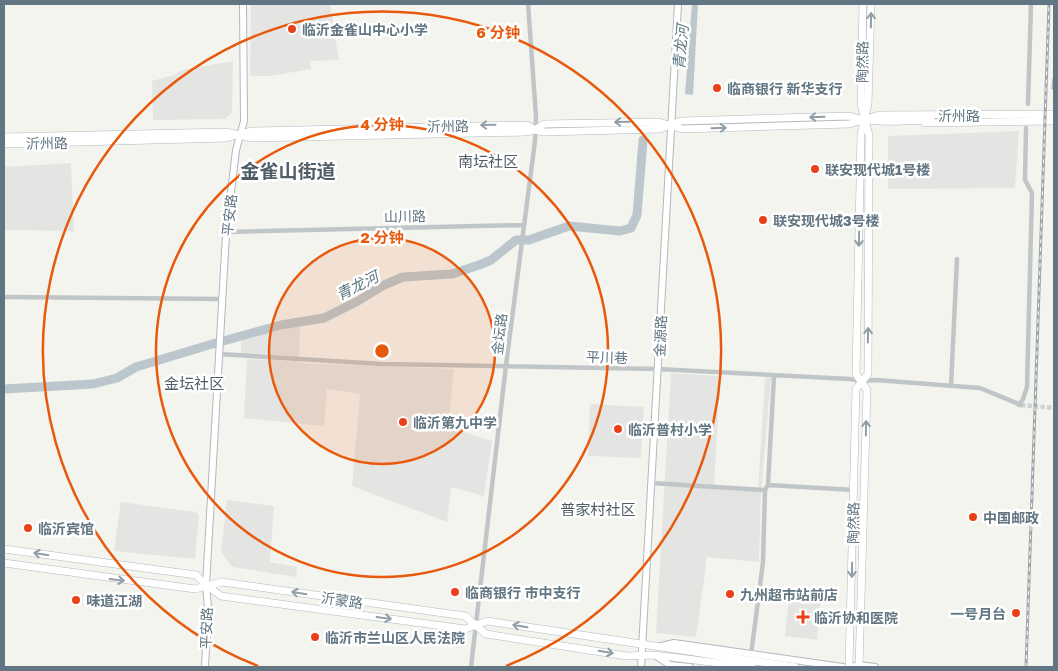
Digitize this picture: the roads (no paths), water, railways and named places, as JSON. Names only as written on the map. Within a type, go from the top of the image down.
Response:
[{"type":"main road","name":"陶然路","points":[[855,667],[854,490],[856,389],[868,374],[869,134],[861,104],[863,4]]},
{"type":"main road","name":"陶然路","points":[[855,667],[867,390],[856,374],[861,134],[868,104],[871,4]]},
{"type":"main road","points":[[1054,110],[922,112],[911,118],[919,123],[1054,118]]},
{"type":"main road","name":"沂州路","points":[[4,144],[226,138],[252,131],[527,125],[535,130],[544,132],[660,129],[681,121],[849,116],[879,122],[911,118]]},
{"type":"main road","name":"沂州路","points":[[4,137],[226,132],[240,135]]},
{"type":"main road","name":"沂蒙路","points":[[4,549],[196,576],[221,596],[465,629],[487,621],[642,645],[655,651]]},
{"type":"main road","name":"沂蒙路","points":[[4,563],[195,590],[206,585],[222,582],[465,616],[486,634],[627,656],[641,656],[655,651]]},
{"type":"main road","points":[[655,651],[752,667]]},
{"type":"main road","points":[[655,651],[796,667]]},
{"type":"street","name":"平安路","points":[[205,667],[208,608],[206,585],[226,232],[236,150],[244,121],[243,4]]},
{"type":"street","name":"金坛路","points":[[471,667],[477,626],[476,611],[535,130],[536,116],[528,4]]},
{"type":"street","name":"金源路","points":[[641,667],[678,4]]},
{"type":"street","points":[[1028,104],[1031,4]]},
{"type":"street","name":"平川巷","points":[[219,352],[382,364],[658,369],[861,381],[876,380],[980,388],[1020,405],[1028,387],[1032,193],[1025,180],[1026,128]]},
{"type":"street","name":"山川路","points":[[226,232],[524,225]]},
{"type":"street","points":[[951,386],[957,259]]},
{"type":"street","points":[[4,297],[222,299]]},
{"type":"street","points":[[751,655],[762,562],[774,376]]},
{"type":"street","points":[[651,483],[854,490]]},
{"type":"street","points":[[690,667],[670,665],[655,651],[674,643],[843,667]]},
{"type":"street","points":[[855,667],[875,667]]},
{"type":"waterway","name":"青龙河","points":[[4,389],[93,384],[117,378],[136,367],[209,345],[281,325],[324,318],[384,285],[403,277],[452,274],[479,265],[491,260],[516,240],[529,240],[569,226],[620,231],[631,228],[637,215],[643,140]]},
{"type":"tunnel","points":[[1021,405],[1054,408]]},
{"type":"railway","points":[[1026,667],[1049,4]]},
{"type":"railway","points":[[1053,88],[1054,79]]},
{"type":"place","name":"临沂金雀山中心小学","points":[[292,29]]},
{"type":"place","name":"临商银行 新华支行","points":[[717,88]]},
{"type":"place","name":"联安现代城1号楼","points":[[815,169]]},
{"type":"place","name":"联安现代城3号楼","points":[[763,220]]},
{"type":"place","name":"临沂第九中学","points":[[403,422]]},
{"type":"place","name":"临沂普村小学","points":[[618,429]]},
{"type":"place","name":"中国邮政","points":[[973,517]]},
{"type":"place","name":"临沂宾馆","points":[[28,528]]},
{"type":"place","name":"临商银行 市中支行","points":[[455,592]]},
{"type":"place","name":"九州超市站前店","points":[[730,594]]},
{"type":"place","name":"味道江湖","points":[[76,600]]},
{"type":"place","name":"一号月台","points":[[1016,613]]},
{"type":"place","name":"临沂协和医院","points":[[803,617]]},
{"type":"place","name":"临沂市兰山区人民法院","points":[[315,637]]},
{"type":"district","name":"南坛社区","points":[[488,161]]},
{"type":"district","name":"金雀山街道","points":[[288,170]]},
{"type":"district","name":"金坛社区","points":[[194,383]]},
{"type":"district","name":"普家村社区","points":[[598,509]]}]
